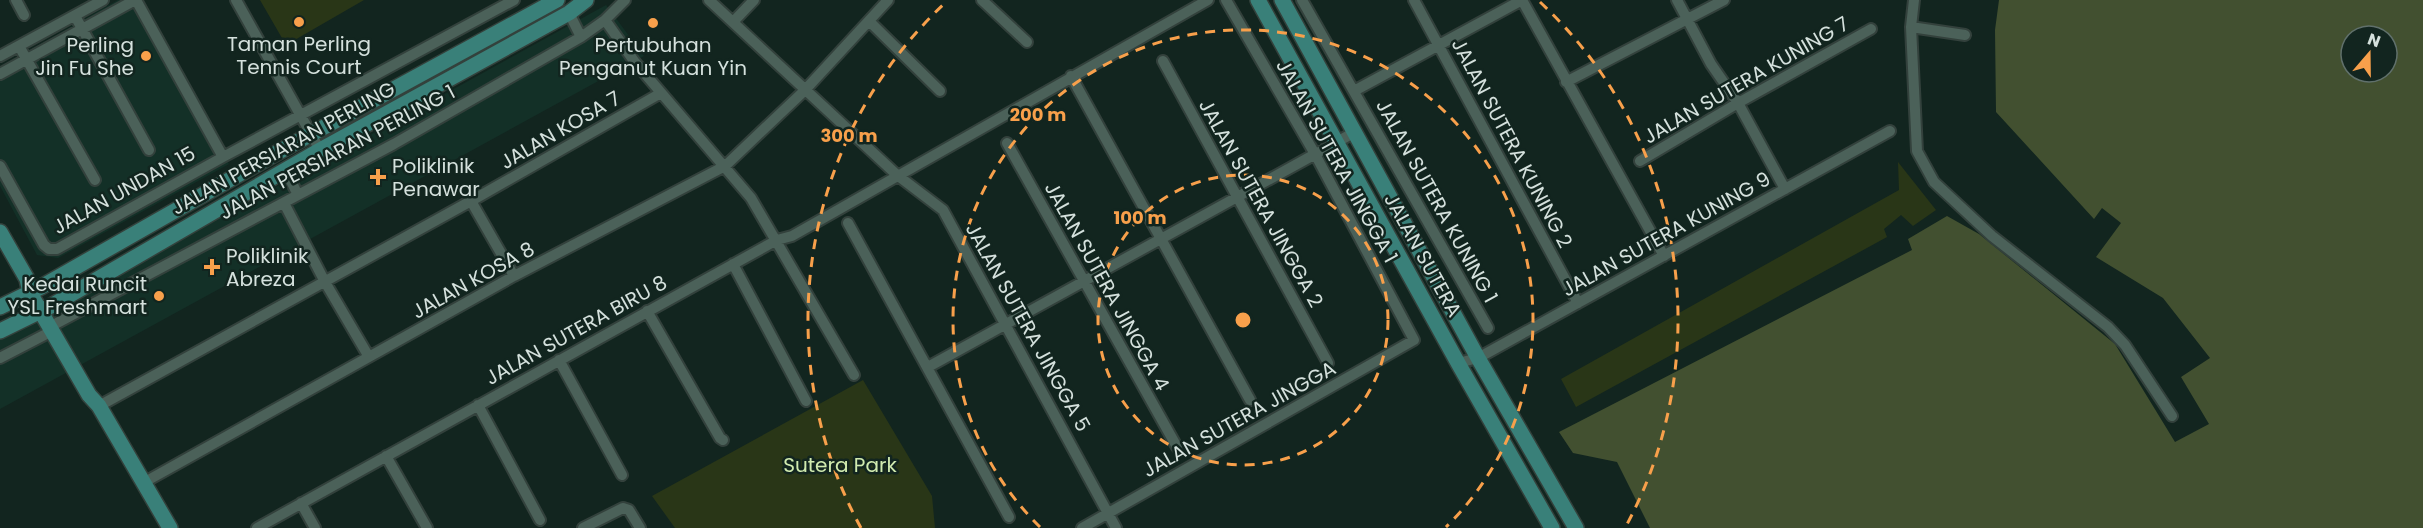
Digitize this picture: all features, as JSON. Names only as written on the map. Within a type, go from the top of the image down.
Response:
[{"type":"street","points":[[16,0],[24,15]]},
{"type":"street","points":[[0,56],[103,0]]},
{"type":"street","points":[[0,74],[135,0],[223,157]]},
{"type":"street","points":[[236,0],[320,150]]},
{"type":"street","points":[[302,115],[514,0]]},
{"type":"street","name":"JALAN PERSIARAN PERLING","points":[[4,305],[33,286],[55,279],[312,134],[557,0]]},
{"type":"street","name":"JALAN PERSIARAN PERLING","points":[[0,331],[46,309],[320,150],[569,13],[586,0]]},
{"type":"street","name":"JALAN PERSIARAN PERLING 1","points":[[0,358],[53,327],[394,144],[581,37],[605,20],[625,0]]},
{"type":"street","name":"JALAN SUTERA JINGGA 5","points":[[709,0],[897,175],[943,210],[1116,528]]},
{"type":"street","points":[[733,22],[754,0]]},
{"type":"street","name":"JALAN KOSA 8","points":[[143,483],[514,276],[725,166],[806,90],[888,0]]},
{"type":"street","points":[[982,0],[1027,42]]},
{"type":"street","name":"JALAN SUTERA BIRU 8","points":[[257,528],[733,264],[777,240],[792,236],[1208,0]]},
{"type":"street","name":"JALAN SUTERA JINGGA 1","points":[[1226,0],[1324,149],[1414,340]]},
{"type":"street","name":"JALAN SUTERA","points":[[1258,0],[1324,149],[1458,363],[1552,528]]},
{"type":"street","name":"JALAN SUTERA","points":[[1282,0],[1479,358],[1576,528]]},
{"type":"street","name":"JALAN SUTERA KUNING 1","points":[[1302,0],[1425,221],[1488,328]]},
{"type":"street","name":"JALAN SUTERA KUNING 2","points":[[1414,0],[1578,303]]},
{"type":"street","points":[[1522,0],[1664,256]]},
{"type":"street","name":"JALAN SUTERA KUNING 1","points":[[1354,92],[1522,0]]},
{"type":"street","points":[[1677,0],[1711,64],[1737,103],[1785,189]]},
{"type":"street","points":[[1566,81],[1725,0]]},
{"type":"street","points":[[1914,0],[1911,27],[1917,151],[1934,182],[1992,236],[2108,327],[2125,345],[2172,416]]},
{"type":"street","points":[[569,13],[581,37]]},
{"type":"street","points":[[75,16],[149,150]]},
{"type":"street","points":[[605,20],[634,61],[751,198],[854,375]]},
{"type":"street","points":[[869,21],[940,90]]},
{"type":"street","points":[[1911,27],[1965,35]]},
{"type":"street","name":"JALAN SUTERA KUNING 7","points":[[1640,161],[1737,103],[1870,29]]},
{"type":"street","points":[[19,46],[95,180]]},
{"type":"street","name":"JALAN SUTERA JINGGA 2","points":[[1163,61],[1328,363]]},
{"type":"street","points":[[1071,76],[1250,400]]},
{"type":"street","name":"JALAN KOSA 7","points":[[98,404],[325,282],[661,93]]},
{"type":"street","name":"JALAN UNDAN 15","points":[[0,166],[44,245],[50,249],[57,249],[302,115]]},
{"type":"street","name":"JALAN SUTERA KUNING 9","points":[[1458,363],[1479,358],[1890,130]]},
{"type":"street","points":[[928,367],[1084,283],[1354,132]]},
{"type":"street","name":"JALAN SUTERA JINGGA 4","points":[[1007,143],[1177,447]]},
{"type":"street","points":[[286,171],[298,195]]},
{"type":"street","points":[[471,201],[514,276]]},
{"type":"street","points":[[284,203],[325,282],[369,357]]},
{"type":"street","points":[[848,223],[1009,517]]},
{"type":"street","points":[[0,232],[46,309],[53,327],[95,393],[98,404],[170,528]]},
{"type":"street","points":[[12,255],[33,275],[55,279]]},
{"type":"street","points":[[4,305],[15,291],[17,279],[12,255]]},
{"type":"street","points":[[733,264],[806,401]]},
{"type":"street","points":[[53,327],[68,295]]},
{"type":"street","points":[[647,311],[723,440]]},
{"type":"street","points":[[20,321],[30,320],[53,327]]},
{"type":"street","name":"JALAN SUTERA JINGGA","points":[[1082,528],[1414,340]]},
{"type":"street","points":[[559,360],[622,475]]},
{"type":"street","points":[[478,405],[540,520]]},
{"type":"street","points":[[386,456],[427,528]]},
{"type":"street","points":[[302,503],[315,528]]},
{"type":"street","points":[[583,528],[622,508],[629,510],[640,528]]},
{"type":"shaded area","points":[[118,0],[139,0],[229,164],[58,258],[37,255],[0,186],[0,67]]},
{"type":"shaded area","points":[[1999,0],[2423,0],[2423,528],[1650,528],[1617,462],[1573,453],[1559,432],[1912,250],[1908,239],[1947,216],[1979,234],[2115,344],[2175,442],[2209,424],[2181,377],[2210,358],[2163,298],[2096,257],[2121,223],[2102,208],[2094,219],[1996,112],[1995,30]]},
{"type":"shaded area","points":[[606,5],[644,56],[0,409],[0,339]]},
{"type":"green space","name":"Taman Perling Tennis Court","points":[[260,0],[364,0],[286,45]]},
{"type":"green space","points":[[1898,162],[1936,210],[1913,226],[1901,215],[1884,229],[1887,237],[1576,407],[1561,379],[1899,190]]},
{"type":"green space","name":"Sutera Park","points":[[863,380],[932,496],[935,528],[675,528],[652,496]]},
{"type":"place","name":"Taman Perling Tennis Court","points":[[299,22]]},
{"type":"place","name":"Pertubuhan Penganut Kuan Yin","points":[[653,23]]},
{"type":"place","name":"Perling Jin Fu She","points":[[146,56]]},
{"type":"place","name":"Poliklinik Penawar","points":[[378,177]]},
{"type":"place","name":"Poliklinik Abreza","points":[[212,267]]},
{"type":"place","name":"Kedai Runcit YSL Freshmart","points":[[159,296]]}]
